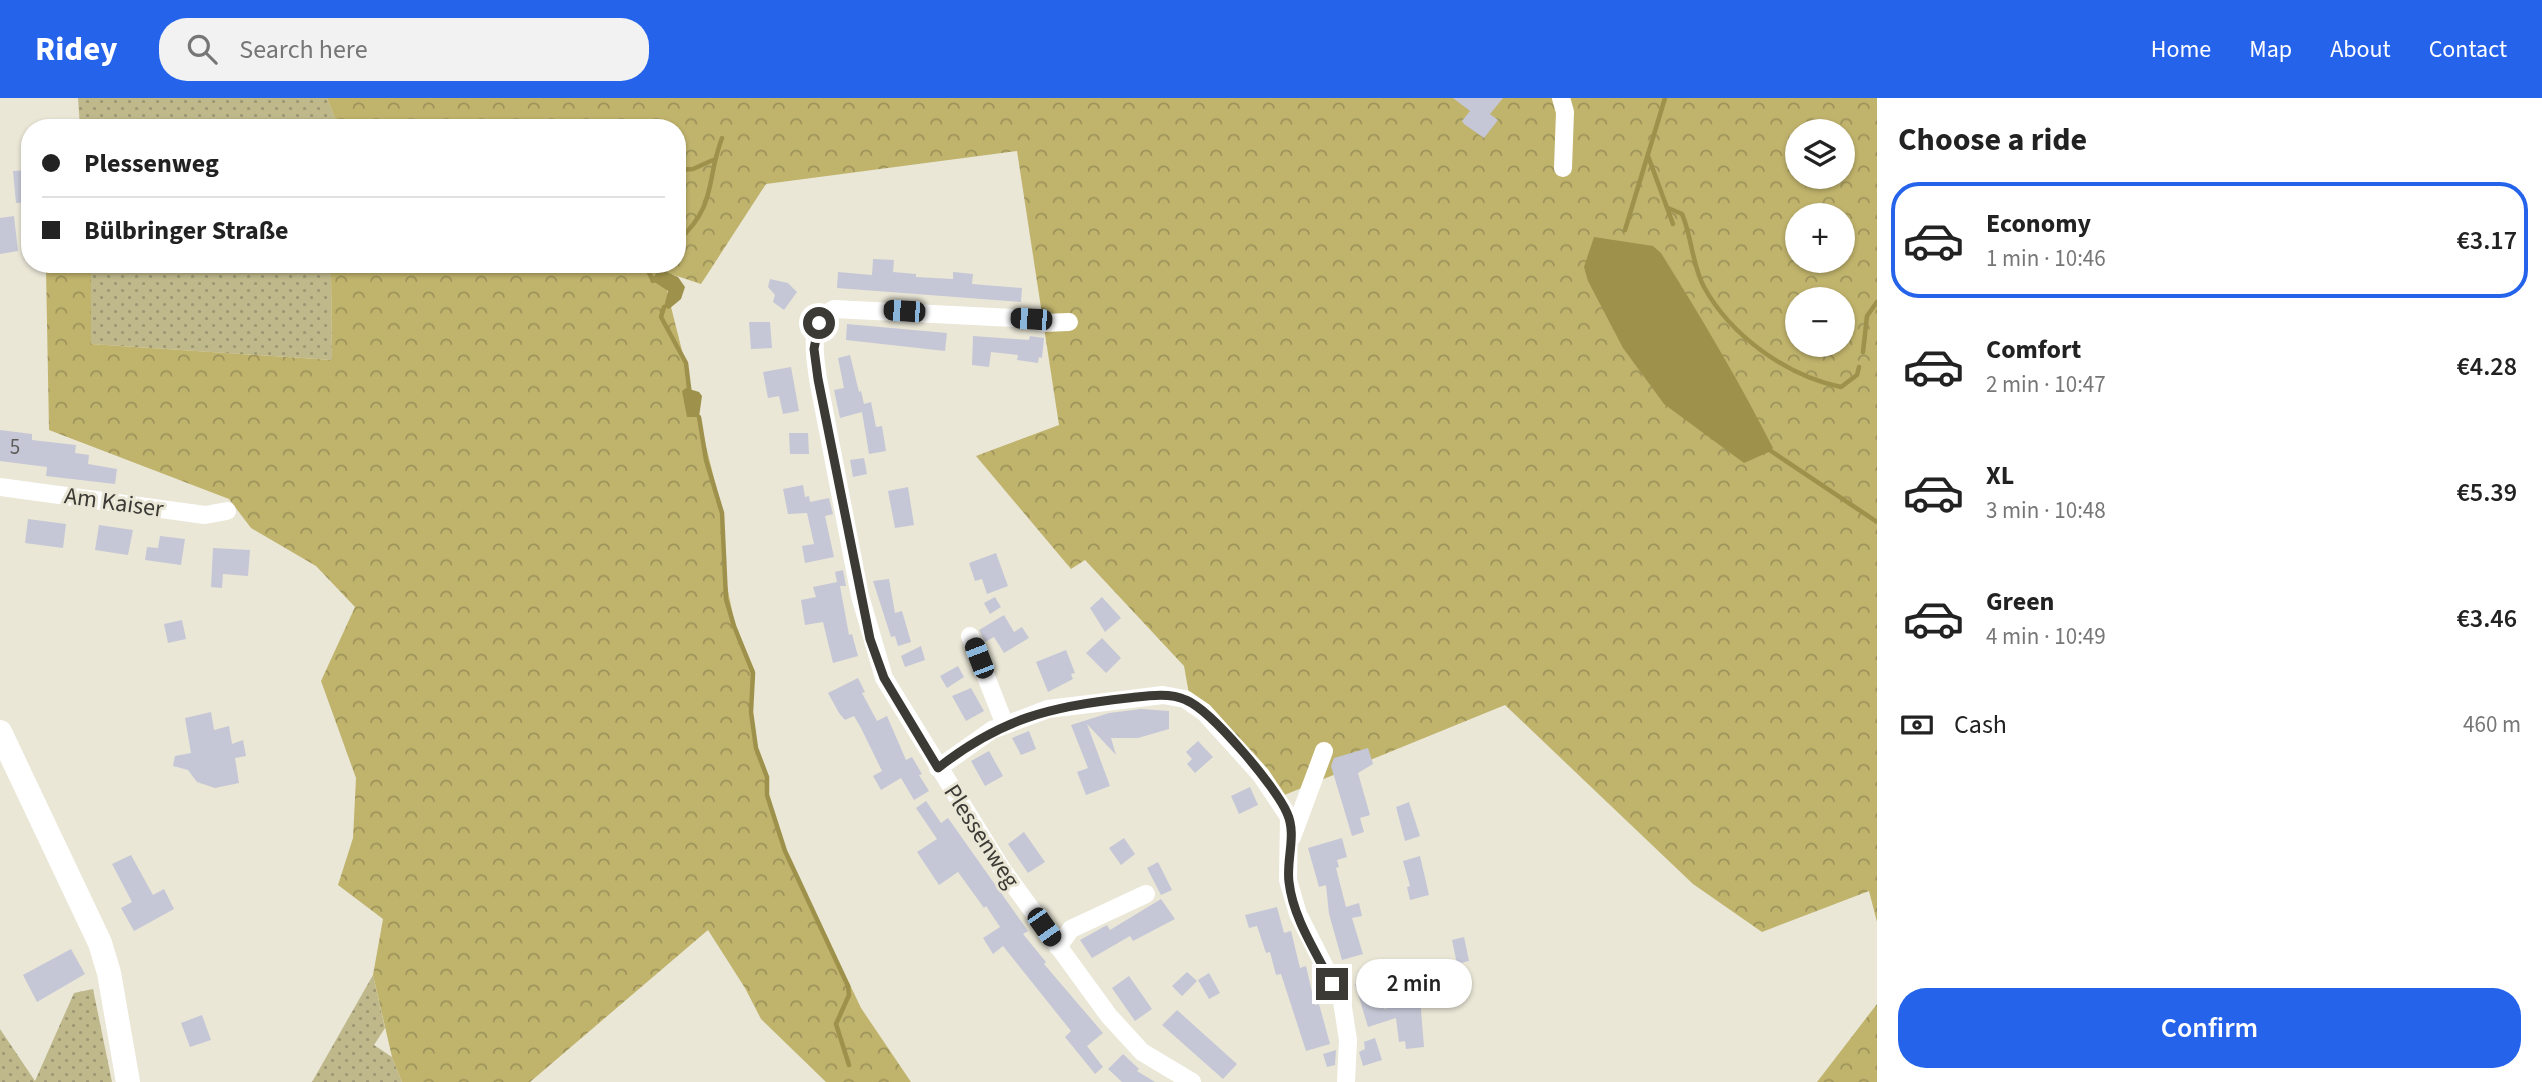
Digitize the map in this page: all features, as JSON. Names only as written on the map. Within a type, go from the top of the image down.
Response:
[{"type":"main road","points":[[0,732],[100,943],[109,973],[128,1082]]},
{"type":"street","points":[[1561,98],[1565,112],[1563,168]]},
{"type":"street","name":"Plessenweg","points":[[1069,322],[1043,323],[853,308],[828,312],[816,331],[814,349],[818,379],[870,639],[884,678],[938,768],[1058,947],[1109,1016],[1142,1052],[1192,1082]]},
{"type":"street","name":"Am Kaiser","points":[[0,487],[205,515],[227,511]]},
{"type":"street","points":[[970,636],[1005,724]]},
{"type":"street","points":[[938,768],[969,744],[1005,724],[1048,709],[1163,695],[1185,699],[1204,712],[1241,751],[1281,801],[1289,817],[1291,840],[1288,880],[1297,914],[1342,1000],[1348,1040],[1346,1082]]},
{"type":"street","points":[[1291,840],[1324,751]]},
{"type":"street","points":[[1058,947],[1071,929],[1146,894]]},
{"type":"shaded area","points":[[78,98],[327,98],[335,119],[79,119]]},
{"type":"shaded area","points":[[1594,237],[1653,246],[1661,253],[1733,374],[1773,448],[1771,451],[1744,463],[1664,404],[1623,348],[1588,281],[1584,267]]},
{"type":"shaded area","points":[[91,273],[331,273],[332,360],[91,344]]},
{"type":"shaded area","points":[[656,273],[669,273],[678,277],[685,287],[681,299],[669,309],[664,307],[668,291],[653,281]]},
{"type":"shaded area","points":[[686,388],[699,392],[702,396],[699,417],[687,417],[682,391]]},
{"type":"shaded area","points":[[373,975],[385,1028],[374,1045],[392,1057],[402,1082],[312,1082]]},
{"type":"shaded area","points":[[93,989],[112,1082],[0,1082],[0,1029],[35,1081],[74,993]]},
{"type":"green space","points":[[327,98],[1877,98],[1877,922],[1869,891],[1762,932],[1693,884],[1505,705],[1282,796],[1189,694],[1184,666],[1085,560],[1071,569],[976,456],[1059,425],[1017,151],[766,184],[701,284],[668,273],[686,273],[686,119],[335,119]]},
{"type":"green space","points":[[46,273],[91,273],[91,344],[332,360],[331,273],[663,273],[723,514],[726,581],[735,625],[755,671],[752,713],[757,748],[767,777],[768,795],[786,850],[861,1008],[911,1082],[826,1082],[761,1019],[745,988],[708,930],[530,1082],[402,1082],[392,1057],[373,975],[383,919],[338,885],[353,838],[356,778],[321,681],[355,607],[316,566],[251,528],[229,499],[49,430]]},
{"type":"green space","points":[[1877,1004],[1877,1082],[1817,1082]]},
{"type":"building","points":[[1453,98],[1503,98],[1490,114],[1498,120],[1484,138],[1464,124],[1462,121],[1470,111]]},
{"type":"building","points":[[13,171],[21,171],[21,203],[16,203]]},
{"type":"building","points":[[14,216],[18,251],[0,254],[0,218]]},
{"type":"building","points":[[873,259],[894,260],[893,272],[916,274],[916,277],[953,279],[953,272],[973,274],[972,284],[1022,288],[1021,302],[837,288],[838,272],[872,275]]},
{"type":"building","points":[[770,279],[788,283],[797,292],[784,310],[773,302],[775,295],[768,287]]},
{"type":"building","points":[[749,322],[770,322],[772,348],[751,349]]},
{"type":"building","points":[[847,324],[947,333],[945,351],[846,340]]},
{"type":"building","points":[[973,336],[1029,340],[1030,336],[1044,338],[1042,358],[1039,357],[1038,363],[1017,360],[1018,355],[991,352],[989,367],[972,365]]},
{"type":"building","points":[[850,355],[864,404],[871,402],[876,427],[882,426],[886,451],[869,454],[862,412],[840,418],[834,390],[844,388],[838,358]]},
{"type":"building","points":[[791,367],[799,411],[783,414],[779,396],[768,398],[763,372]]},
{"type":"building","points":[[0,430],[32,434],[32,440],[76,445],[75,453],[89,455],[88,464],[117,469],[115,484],[46,476],[47,467],[0,461]]},
{"type":"building","points":[[789,433],[808,433],[809,454],[790,454]]},
{"type":"building","points":[[864,458],[867,474],[853,477],[850,460]]},
{"type":"building","points":[[803,485],[805,497],[809,496],[810,502],[829,498],[833,514],[825,516],[834,557],[805,563],[802,546],[814,544],[807,513],[788,514],[783,489]]},
{"type":"building","points":[[908,487],[914,525],[895,528],[888,491]]},
{"type":"building","points":[[28,519],[66,524],[63,548],[25,543]]},
{"type":"building","points":[[99,525],[133,530],[128,555],[95,550]]},
{"type":"building","points":[[160,536],[185,539],[181,565],[145,560],[147,547],[158,548]]},
{"type":"building","points":[[213,548],[250,550],[248,576],[223,574],[222,588],[211,587]]},
{"type":"building","points":[[996,553],[1008,586],[987,594],[982,579],[975,581],[969,563]]},
{"type":"building","points":[[843,570],[846,586],[840,586],[849,635],[852,634],[858,656],[833,663],[823,622],[805,625],[801,600],[816,597],[813,587],[837,582],[835,572]]},
{"type":"building","points":[[889,579],[895,613],[902,611],[911,642],[898,646],[895,636],[891,637],[873,581]]},
{"type":"building","points":[[995,597],[1001,607],[990,614],[984,603]]},
{"type":"building","points":[[1102,597],[1121,618],[1105,632],[1090,608]]},
{"type":"building","points":[[1004,615],[1014,632],[1022,627],[1029,638],[1004,653],[994,637],[985,642],[979,630]]},
{"type":"building","points":[[182,620],[186,639],[168,643],[164,624]]},
{"type":"building","points":[[1102,638],[1121,658],[1106,673],[1086,653]]},
{"type":"building","points":[[921,646],[925,660],[905,667],[901,656]]},
{"type":"building","points":[[1066,650],[1075,673],[1071,674],[1073,679],[1048,692],[1036,662]]},
{"type":"building","points":[[958,666],[964,677],[947,688],[940,676]]},
{"type":"building","points":[[858,678],[865,692],[862,693],[877,721],[887,716],[906,760],[912,757],[922,774],[919,775],[929,791],[914,800],[901,778],[881,790],[873,776],[882,771],[861,728],[854,716],[845,720],[828,693]]},
{"type":"building","points":[[971,688],[984,711],[966,721],[952,696]]},
{"type":"building","points":[[1141,709],[1169,711],[1169,729],[1138,738],[1111,738],[1116,755],[1087,724],[1110,786],[1086,795],[1077,772],[1088,768],[1071,725],[1109,713]]},
{"type":"building","points":[[211,712],[214,730],[229,726],[232,744],[243,740],[246,756],[235,758],[239,783],[215,788],[197,782],[188,770],[173,766],[175,756],[191,753],[185,718]]},
{"type":"building","points":[[1029,731],[1036,749],[1021,755],[1012,738]]},
{"type":"building","points":[[1198,741],[1213,757],[1195,773],[1187,764],[1192,759],[1186,752]]},
{"type":"building","points":[[1368,748],[1373,764],[1358,773],[1370,815],[1360,818],[1364,832],[1352,836],[1331,766],[1334,758]]},
{"type":"building","points":[[989,751],[1003,776],[985,786],[971,761]]},
{"type":"building","points":[[1250,787],[1258,805],[1239,814],[1231,796]]},
{"type":"building","points":[[926,801],[941,823],[948,818],[1028,931],[1023,934],[1046,962],[1044,964],[1103,1033],[1087,1046],[1103,1067],[1095,1074],[1065,1037],[1071,1031],[1003,946],[993,954],[983,938],[1000,927],[986,906],[984,908],[958,872],[939,885],[917,852],[937,839],[916,808]]},
{"type":"building","points":[[1409,802],[1420,836],[1405,841],[1396,807]]},
{"type":"building","points":[[1024,832],[1045,862],[1028,873],[1008,844]]},
{"type":"building","points":[[1124,838],[1135,854],[1121,865],[1109,848]]},
{"type":"building","points":[[1342,838],[1347,857],[1337,860],[1339,867],[1336,868],[1346,907],[1359,903],[1362,916],[1352,918],[1363,954],[1342,960],[1329,914],[1326,885],[1319,887],[1308,848]]},
{"type":"building","points":[[131,855],[153,895],[164,889],[174,909],[134,931],[121,908],[132,902],[112,864]]},
{"type":"building","points":[[1420,856],[1429,895],[1410,900],[1407,887],[1410,886],[1403,861]]},
{"type":"building","points":[[1158,862],[1172,890],[1161,895],[1147,868]]},
{"type":"building","points":[[1161,899],[1175,919],[1133,941],[1130,936],[1092,958],[1080,940],[1107,925],[1110,930]]},
{"type":"building","points":[[1277,907],[1284,933],[1291,931],[1300,968],[1306,966],[1315,1005],[1319,1004],[1330,1044],[1306,1051],[1281,974],[1276,975],[1270,952],[1266,953],[1257,926],[1249,928],[1245,915]]},
{"type":"building","points":[[1464,937],[1469,961],[1457,964],[1452,940]]},
{"type":"building","points":[[71,949],[85,974],[37,1002],[23,975]]},
{"type":"building","points":[[1400,959],[1404,973],[1391,976],[1387,962]]},
{"type":"building","points":[[1187,972],[1197,981],[1182,996],[1172,986]]},
{"type":"building","points":[[1209,973],[1220,993],[1209,999],[1198,980]]},
{"type":"building","points":[[1374,975],[1384,1009],[1420,998],[1424,1047],[1406,1049],[1405,1041],[1399,1042],[1396,1018],[1368,1027],[1355,984],[1359,983],[1358,979]]},
{"type":"building","points":[[1129,976],[1152,1009],[1135,1021],[1112,988]]},
{"type":"building","points":[[1177,1010],[1237,1064],[1223,1079],[1162,1025]]},
{"type":"building","points":[[202,1015],[211,1040],[190,1047],[181,1023]]},
{"type":"building","points":[[1375,1038],[1382,1060],[1363,1066],[1359,1052],[1365,1049],[1364,1042]]},
{"type":"building","points":[[1336,1050],[1335,1065],[1327,1067],[1323,1054]]},
{"type":"building","points":[[1123,1054],[1139,1069],[1137,1071],[1155,1082],[1122,1082],[1108,1069]]},
{"type":"waterway","points":[[1625,230],[1665,98]]},
{"type":"waterway","points":[[686,232],[705,204],[722,138]]},
{"type":"waterway","points":[[1648,156],[1673,224]]},
{"type":"waterway","points":[[686,169],[713,160]]},
{"type":"waterway","points":[[1668,208],[1682,214],[1704,287],[1715,305],[1745,337],[1781,363],[1821,382],[1841,387],[1857,375],[1859,367]]},
{"type":"waterway","points":[[649,273],[653,281]]},
{"type":"waterway","points":[[1863,352],[1867,316],[1877,302]]},
{"type":"waterway","points":[[664,307],[661,317],[686,363],[689,388]]},
{"type":"waterway","points":[[699,417],[706,460],[722,513],[726,599],[753,673],[751,712],[756,748],[767,777],[767,795],[785,851],[848,986],[849,995],[836,1024],[849,1065]]},
{"type":"waterway","points":[[1771,451],[1877,522]]},
{"type":"route","points":[[819,323],[814,339],[818,379],[870,639],[884,678],[938,768],[992,730],[1048,709],[1163,695],[1185,699],[1204,712],[1223,731],[1281,801],[1289,817],[1291,840],[1288,880],[1297,914],[1332,984]]}]
